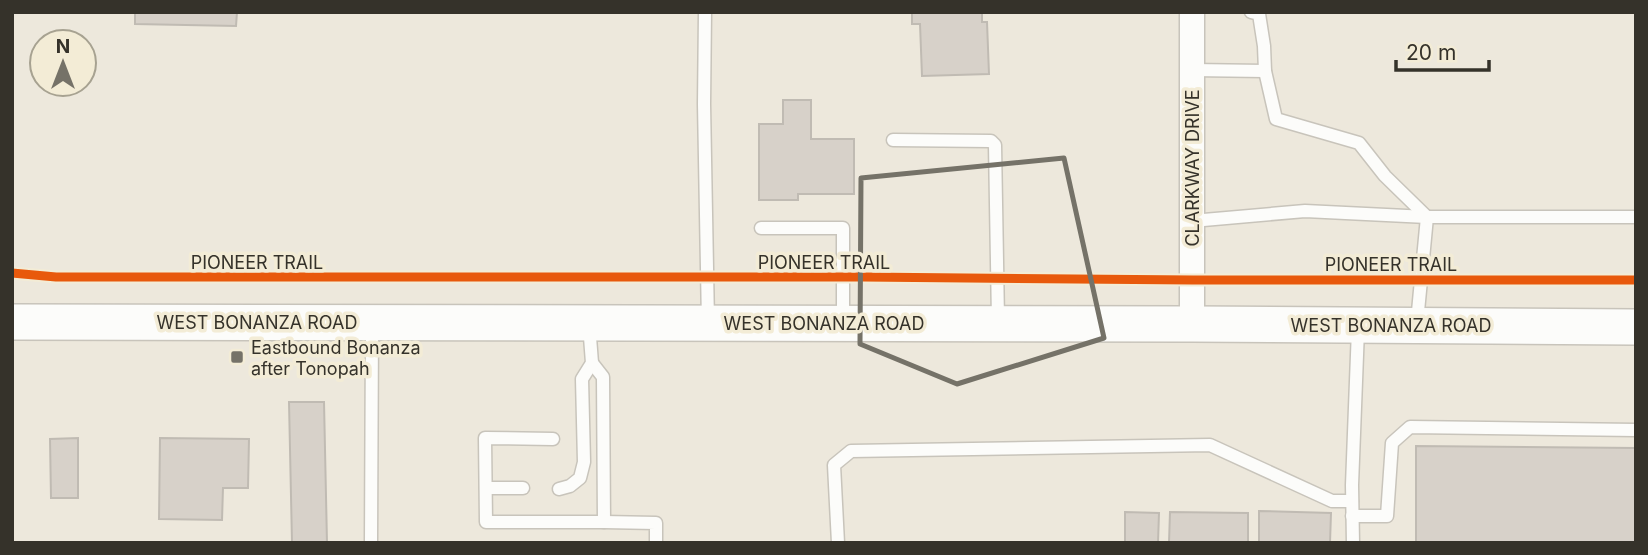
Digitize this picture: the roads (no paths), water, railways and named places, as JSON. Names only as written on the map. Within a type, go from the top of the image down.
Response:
[{"type":"main road","name":"WEST BONANZA ROAD","points":[[12,322],[1636,327]]},
{"type":"street","name":"CLARKWAY DRIVE","points":[[1192,12],[1192,324]]},
{"type":"lane","points":[[705,12],[708,323]]},
{"type":"lane","points":[[1251,12],[1259,14],[1265,71],[1276,120],[1359,143],[1385,176],[1427,217]]},
{"type":"lane","points":[[1192,70],[1265,71]]},
{"type":"lane","points":[[893,140],[991,141],[995,145],[998,324]]},
{"type":"lane","points":[[1192,221],[1305,211],[1427,217],[1636,217]]},
{"type":"lane","points":[[1417,325],[1427,217]]},
{"type":"lane","points":[[761,228],[843,228],[844,323]]},
{"type":"lane","points":[[370,543],[372,322]]},
{"type":"lane","points":[[589,322],[592,363],[603,377],[604,522]]},
{"type":"lane","points":[[1353,543],[1352,501],[1359,325]]},
{"type":"lane","points":[[559,489],[570,486],[580,478],[584,452],[582,379],[592,363]]},
{"type":"lane","points":[[1352,516],[1387,516],[1392,443],[1410,427],[1636,429]]},
{"type":"lane","points":[[553,439],[485,438],[486,522],[656,523],[656,543]]},
{"type":"lane","points":[[838,543],[834,465],[851,451],[1210,445],[1332,501],[1352,501]]},
{"type":"lane","points":[[486,488],[523,488]]},
{"type":"place","name":"Eastbound Bonanza after Tonopah","points":[[237,357]]}]
